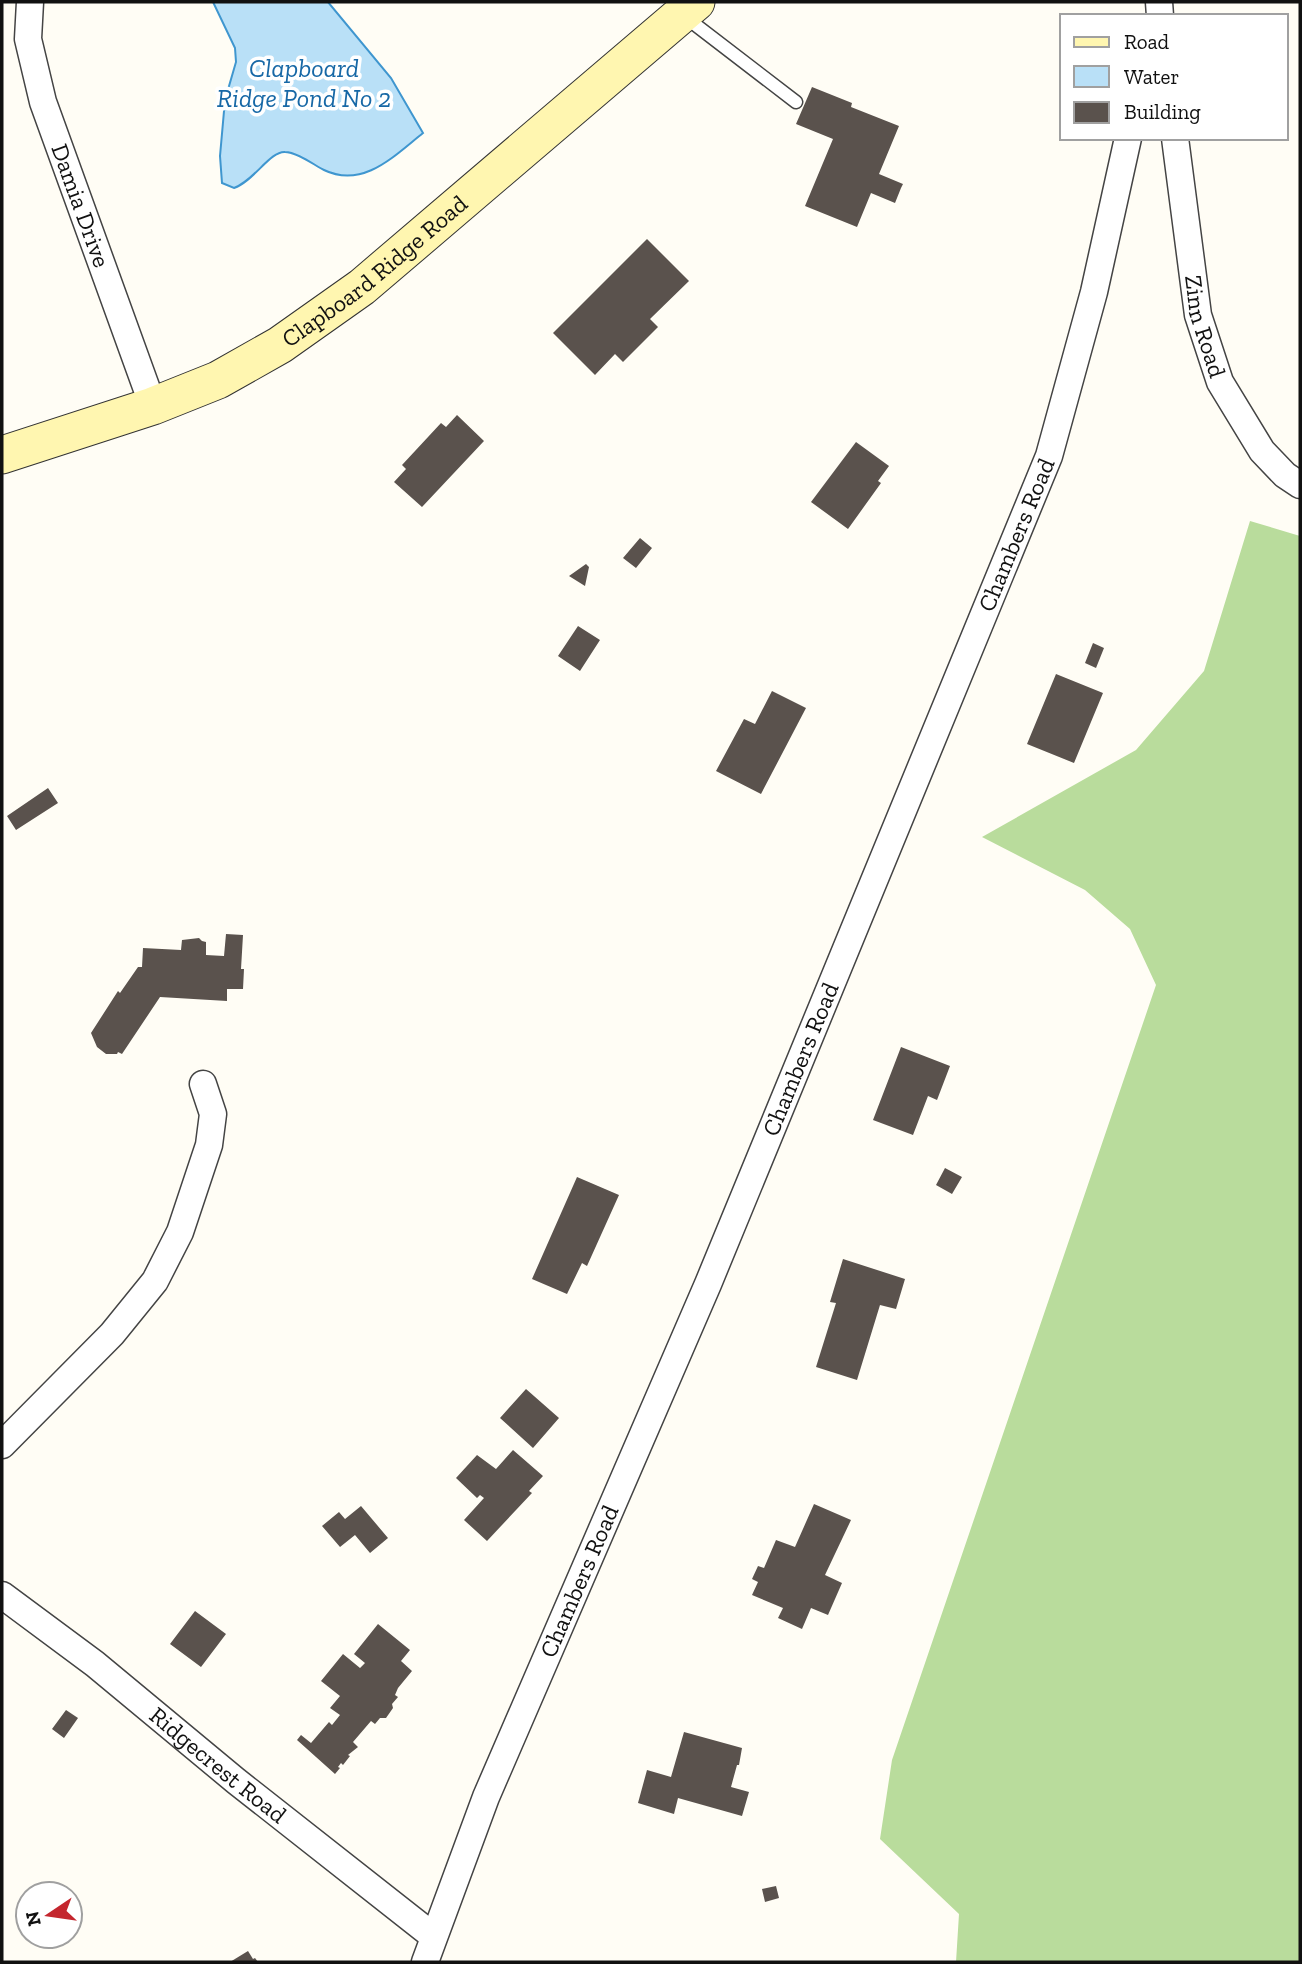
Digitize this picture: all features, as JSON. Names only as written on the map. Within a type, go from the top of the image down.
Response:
[{"type":"main road","name":"Clapboard Ridge Road","points":[[2,454],[153,406],[218,380],[280,345],[362,287],[688,8]]},
{"type":"street","name":"Damia Drive","points":[[30,2],[28,39],[43,102],[153,406]]},
{"type":"street","name":"Chambers Road","points":[[425,1962],[486,1797],[708,1284],[1049,456],[1094,292],[1128,140]]},
{"type":"street","name":"Zinn Road","points":[[1175,140],[1198,315],[1220,382],[1262,451],[1285,475],[1300,485]]},
{"type":"street","points":[[2,1445],[112,1334],[155,1281],[180,1232],[209,1145],[213,1114],[203,1084]]},
{"type":"street","name":"Ridgecrest Road","points":[[2,1595],[95,1664],[236,1781],[433,1936]]},
{"type":"lane","points":[[688,8],[796,102]]},
{"type":"green space","points":[[1250,521],[1300,536],[1300,1962],[956,1962],[959,1914],[880,1839],[892,1760],[1156,985],[1130,929],[1085,890],[982,837],[1136,750],[1204,671]]},
{"type":"water","name":"Clapboard Ridge Pond No 2","points":[[213,2],[328,2],[391,78],[423,133],[389,160],[365,173],[338,175],[295,154],[285,152],[274,156],[234,188],[222,183],[220,156],[225,100],[236,62],[235,48]]},
{"type":"building","points":[[812,87],[852,103],[851,107],[899,126],[879,174],[903,184],[895,203],[871,193],[857,227],[805,206],[833,139],[796,124]]},
{"type":"building","points":[[647,239],[689,281],[650,319],[658,327],[623,362],[615,354],[595,375],[553,333]]},
{"type":"building","points":[[457,415],[484,441],[422,507],[394,482],[406,469],[402,465],[441,423],[446,427]]},
{"type":"building","points":[[856,442],[889,466],[878,481],[881,483],[848,529],[811,502]]},
{"type":"building","points":[[640,538],[652,548],[636,568],[623,558]]},
{"type":"building","points":[[586,564],[589,567],[585,586],[569,576]]},
{"type":"building","points":[[578,626],[600,640],[580,671],[558,656]]},
{"type":"building","points":[[1093,643],[1104,648],[1096,668],[1085,663]]},
{"type":"building","points":[[1056,674],[1103,693],[1074,763],[1027,744]]},
{"type":"building","points":[[772,691],[806,708],[761,794],[716,771],[744,719],[755,724]]},
{"type":"building","points":[[48,788],[58,803],[16,830],[7,816]]},
{"type":"building","points":[[226,934],[243,935],[243,989],[227,989],[227,1001],[160,997],[122,1054],[106,1054],[97,1047],[91,1033],[118,991],[120,993],[138,967],[142,967],[143,948],[181,950],[182,940],[199,938],[206,942],[206,955],[224,956]]},
{"type":"building","points":[[901,1047],[950,1066],[937,1100],[928,1096],[913,1135],[873,1120]]},
{"type":"building","points":[[945,1168],[962,1177],[952,1194],[936,1185]]},
{"type":"building","points":[[577,1177],[619,1195],[587,1266],[582,1263],[567,1294],[532,1279]]},
{"type":"building","points":[[843,1259],[905,1279],[896,1309],[880,1305],[857,1380],[816,1367],[836,1303],[830,1302]]},
{"type":"building","points":[[526,1389],[559,1418],[533,1448],[500,1418]]},
{"type":"building","points":[[513,1450],[543,1476],[529,1491],[532,1493],[487,1541],[464,1520],[484,1498],[480,1495],[477,1498],[456,1478],[477,1455],[496,1469]]},
{"type":"building","points":[[814,1504],[851,1520],[825,1575],[842,1583],[828,1615],[811,1608],[802,1629],[778,1618],[783,1608],[752,1595],[758,1582],[752,1579],[758,1566],[764,1568],[776,1540],[795,1547]]},
{"type":"building","points":[[361,1506],[388,1538],[370,1553],[355,1535],[340,1547],[322,1526],[339,1512],[345,1519]]},
{"type":"building","points":[[195,1611],[226,1634],[201,1667],[170,1644]]},
{"type":"building","points":[[378,1624],[410,1650],[401,1661],[412,1671],[398,1688],[395,1695],[398,1697],[386,1718],[380,1718],[375,1724],[371,1721],[353,1742],[358,1747],[348,1755],[350,1756],[343,1765],[341,1763],[335,1774],[297,1740],[301,1735],[311,1743],[329,1722],[332,1725],[340,1715],[330,1708],[340,1696],[321,1681],[343,1654],[360,1668],[365,1663],[354,1654]]},
{"type":"building","points":[[66,1710],[78,1718],[64,1738],[52,1729]]},
{"type":"building","points":[[684,1732],[742,1748],[731,1787],[749,1792],[742,1816],[678,1798],[674,1814],[638,1803],[647,1770],[671,1777]]},
{"type":"building","points":[[776,1886],[779,1898],[765,1902],[762,1889]]},
{"type":"building","points":[[248,1951],[258,1962],[230,1962]]}]
